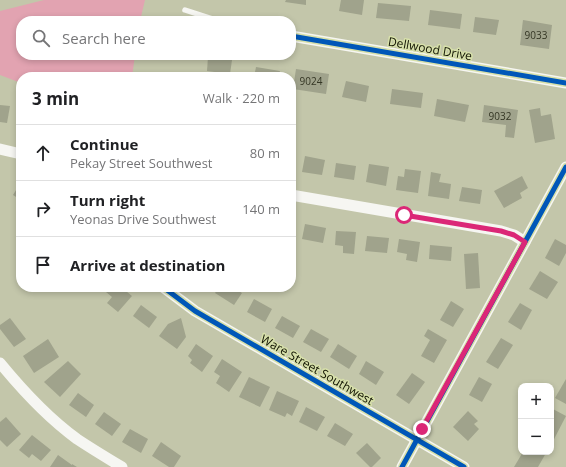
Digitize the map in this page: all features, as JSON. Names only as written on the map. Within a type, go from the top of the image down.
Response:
[{"type":"street","name":"Dellwood Drive","points":[[296,37],[566,83]]},
{"type":"street","points":[[0,149],[16,153]]},
{"type":"street","points":[[402,467],[566,167]]},
{"type":"street","points":[[296,196],[501,231],[514,235],[525,242]]},
{"type":"street","name":"Ware Street Southwest","points":[[170,292],[195,311],[464,467]]},
{"type":"street","points":[[0,363],[21,388],[55,421],[77,439],[122,467]]},
{"type":"lane","points":[[185,10],[204,16]]},
{"type":"shaded area","points":[[44,0],[145,0],[141,16],[16,16],[16,60],[134,60],[133,72],[16,72],[16,81],[0,75],[0,11]]},
{"type":"building","points":[[286,0],[306,0],[306,5],[285,2]]},
{"type":"building","points":[[341,0],[364,0],[362,15],[339,11]]},
{"type":"building","points":[[378,3],[411,6],[409,21],[376,18]]},
{"type":"building","points":[[430,10],[462,14],[460,29],[428,25]]},
{"type":"building","points":[[475,17],[499,20],[496,35],[473,32]]},
{"type":"building","points":[[523,20],[552,25],[549,49],[520,45]]},
{"type":"building","points":[[208,60],[232,60],[230,72],[207,71]]},
{"type":"building","points":[[256,67],[280,71],[280,72],[255,72]]},
{"type":"building","points":[[296,69],[329,74],[326,94],[296,89]]},
{"type":"building","points":[[346,81],[369,86],[366,102],[342,97]]},
{"type":"building","points":[[392,89],[423,93],[421,108],[390,104]]},
{"type":"building","points":[[437,99],[469,105],[465,122],[434,116]]},
{"type":"building","points":[[0,105],[10,106],[7,123],[0,122]]},
{"type":"building","points":[[484,105],[518,110],[514,138],[505,137],[506,125],[482,122]]},
{"type":"building","points":[[540,108],[541,116],[551,114],[555,139],[535,143],[529,110]]},
{"type":"building","points":[[305,156],[325,160],[322,175],[302,172]]},
{"type":"building","points":[[336,163],[356,166],[354,180],[334,177]]},
{"type":"building","points":[[369,164],[389,167],[386,186],[366,182]]},
{"type":"building","points":[[405,169],[421,171],[418,193],[396,190],[398,176],[404,177]]},
{"type":"building","points":[[431,172],[441,174],[439,182],[451,184],[449,199],[428,196]]},
{"type":"building","points":[[522,176],[528,188],[520,193],[522,198],[504,208],[494,191]]},
{"type":"building","points":[[462,187],[482,190],[480,204],[459,201]]},
{"type":"building","points":[[16,190],[16,197],[13,195]]},
{"type":"building","points":[[305,224],[326,228],[323,243],[302,239]]},
{"type":"building","points":[[336,231],[356,232],[354,254],[343,253],[343,246],[335,245]]},
{"type":"building","points":[[367,236],[389,238],[387,253],[365,251]]},
{"type":"building","points":[[399,239],[420,242],[417,262],[406,260],[407,254],[397,252]]},
{"type":"building","points":[[555,239],[566,245],[566,253],[559,266],[545,258]]},
{"type":"building","points":[[430,245],[452,247],[451,261],[429,259]]},
{"type":"building","points":[[478,253],[480,288],[466,289],[464,254]]},
{"type":"building","points":[[540,271],[558,282],[547,299],[529,289]]},
{"type":"building","points":[[106,292],[127,292],[132,296],[118,312],[107,303],[112,297]]},
{"type":"building","points":[[240,292],[242,293],[234,305],[215,293]]},
{"type":"building","points":[[254,299],[272,309],[265,322],[247,312]]},
{"type":"building","points":[[451,301],[464,309],[453,327],[440,320]]},
{"type":"building","points":[[520,303],[532,310],[521,330],[508,322]]},
{"type":"building","points":[[141,305],[157,317],[149,328],[133,316]]},
{"type":"building","points":[[282,316],[300,326],[293,338],[275,328]]},
{"type":"building","points":[[10,318],[26,339],[14,347],[0,329],[0,325]]},
{"type":"building","points":[[181,318],[186,337],[177,349],[159,336],[168,324]]},
{"type":"building","points":[[311,329],[329,339],[321,352],[303,342]]},
{"type":"building","points":[[428,329],[447,340],[434,363],[421,356],[430,340],[424,336]]},
{"type":"building","points":[[501,338],[513,345],[498,369],[486,362]]},
{"type":"building","points":[[48,339],[59,357],[34,373],[23,356]]},
{"type":"building","points":[[196,344],[213,356],[202,372],[190,363],[192,360],[188,356]]},
{"type":"building","points":[[338,344],[357,356],[349,369],[330,357]]},
{"type":"building","points":[[222,359],[242,372],[229,392],[216,383],[220,376],[214,372]]},
{"type":"building","points":[[68,361],[81,374],[60,397],[44,382]]},
{"type":"building","points":[[366,361],[384,372],[376,385],[359,374]]},
{"type":"building","points":[[412,373],[425,382],[409,404],[396,395]]},
{"type":"building","points":[[249,377],[270,387],[260,407],[239,397]]},
{"type":"building","points":[[479,377],[492,384],[482,402],[469,395]]},
{"type":"building","points":[[566,379],[566,404],[555,398]]},
{"type":"building","points":[[277,391],[299,401],[292,416],[287,413],[285,417],[269,410]]},
{"type":"building","points":[[78,393],[94,405],[86,417],[69,405]]},
{"type":"building","points":[[306,407],[325,417],[317,431],[299,422]]},
{"type":"building","points":[[554,410],[566,416],[554,439]]},
{"type":"building","points":[[468,411],[478,421],[474,424],[479,429],[468,441],[453,427]]},
{"type":"building","points":[[104,412],[121,424],[112,436],[95,424]]},
{"type":"building","points":[[6,417],[21,434],[7,447],[0,440],[0,422]]},
{"type":"building","points":[[335,423],[353,434],[345,446],[327,436]]},
{"type":"building","points":[[130,429],[148,439],[141,453],[122,442]]},
{"type":"building","points":[[32,435],[51,450],[41,461],[32,454],[29,458],[19,450]]},
{"type":"building","points":[[161,442],[181,456],[174,467],[169,467],[152,456]]},
{"type":"building","points":[[367,443],[381,458],[372,467],[370,467],[356,453]]},
{"type":"building","points":[[58,455],[72,465],[77,467],[50,467]]},
{"type":"building","points":[[521,455],[545,455],[538,467],[514,467]]},
{"type":"cycle path","points":[[296,37],[566,83]]},
{"type":"cycle path","points":[[402,467],[566,167]]},
{"type":"cycle path","points":[[170,292],[195,311],[464,467]]},
{"type":"route","points":[[404,215],[501,231],[514,235],[525,242],[422,429]]}]
